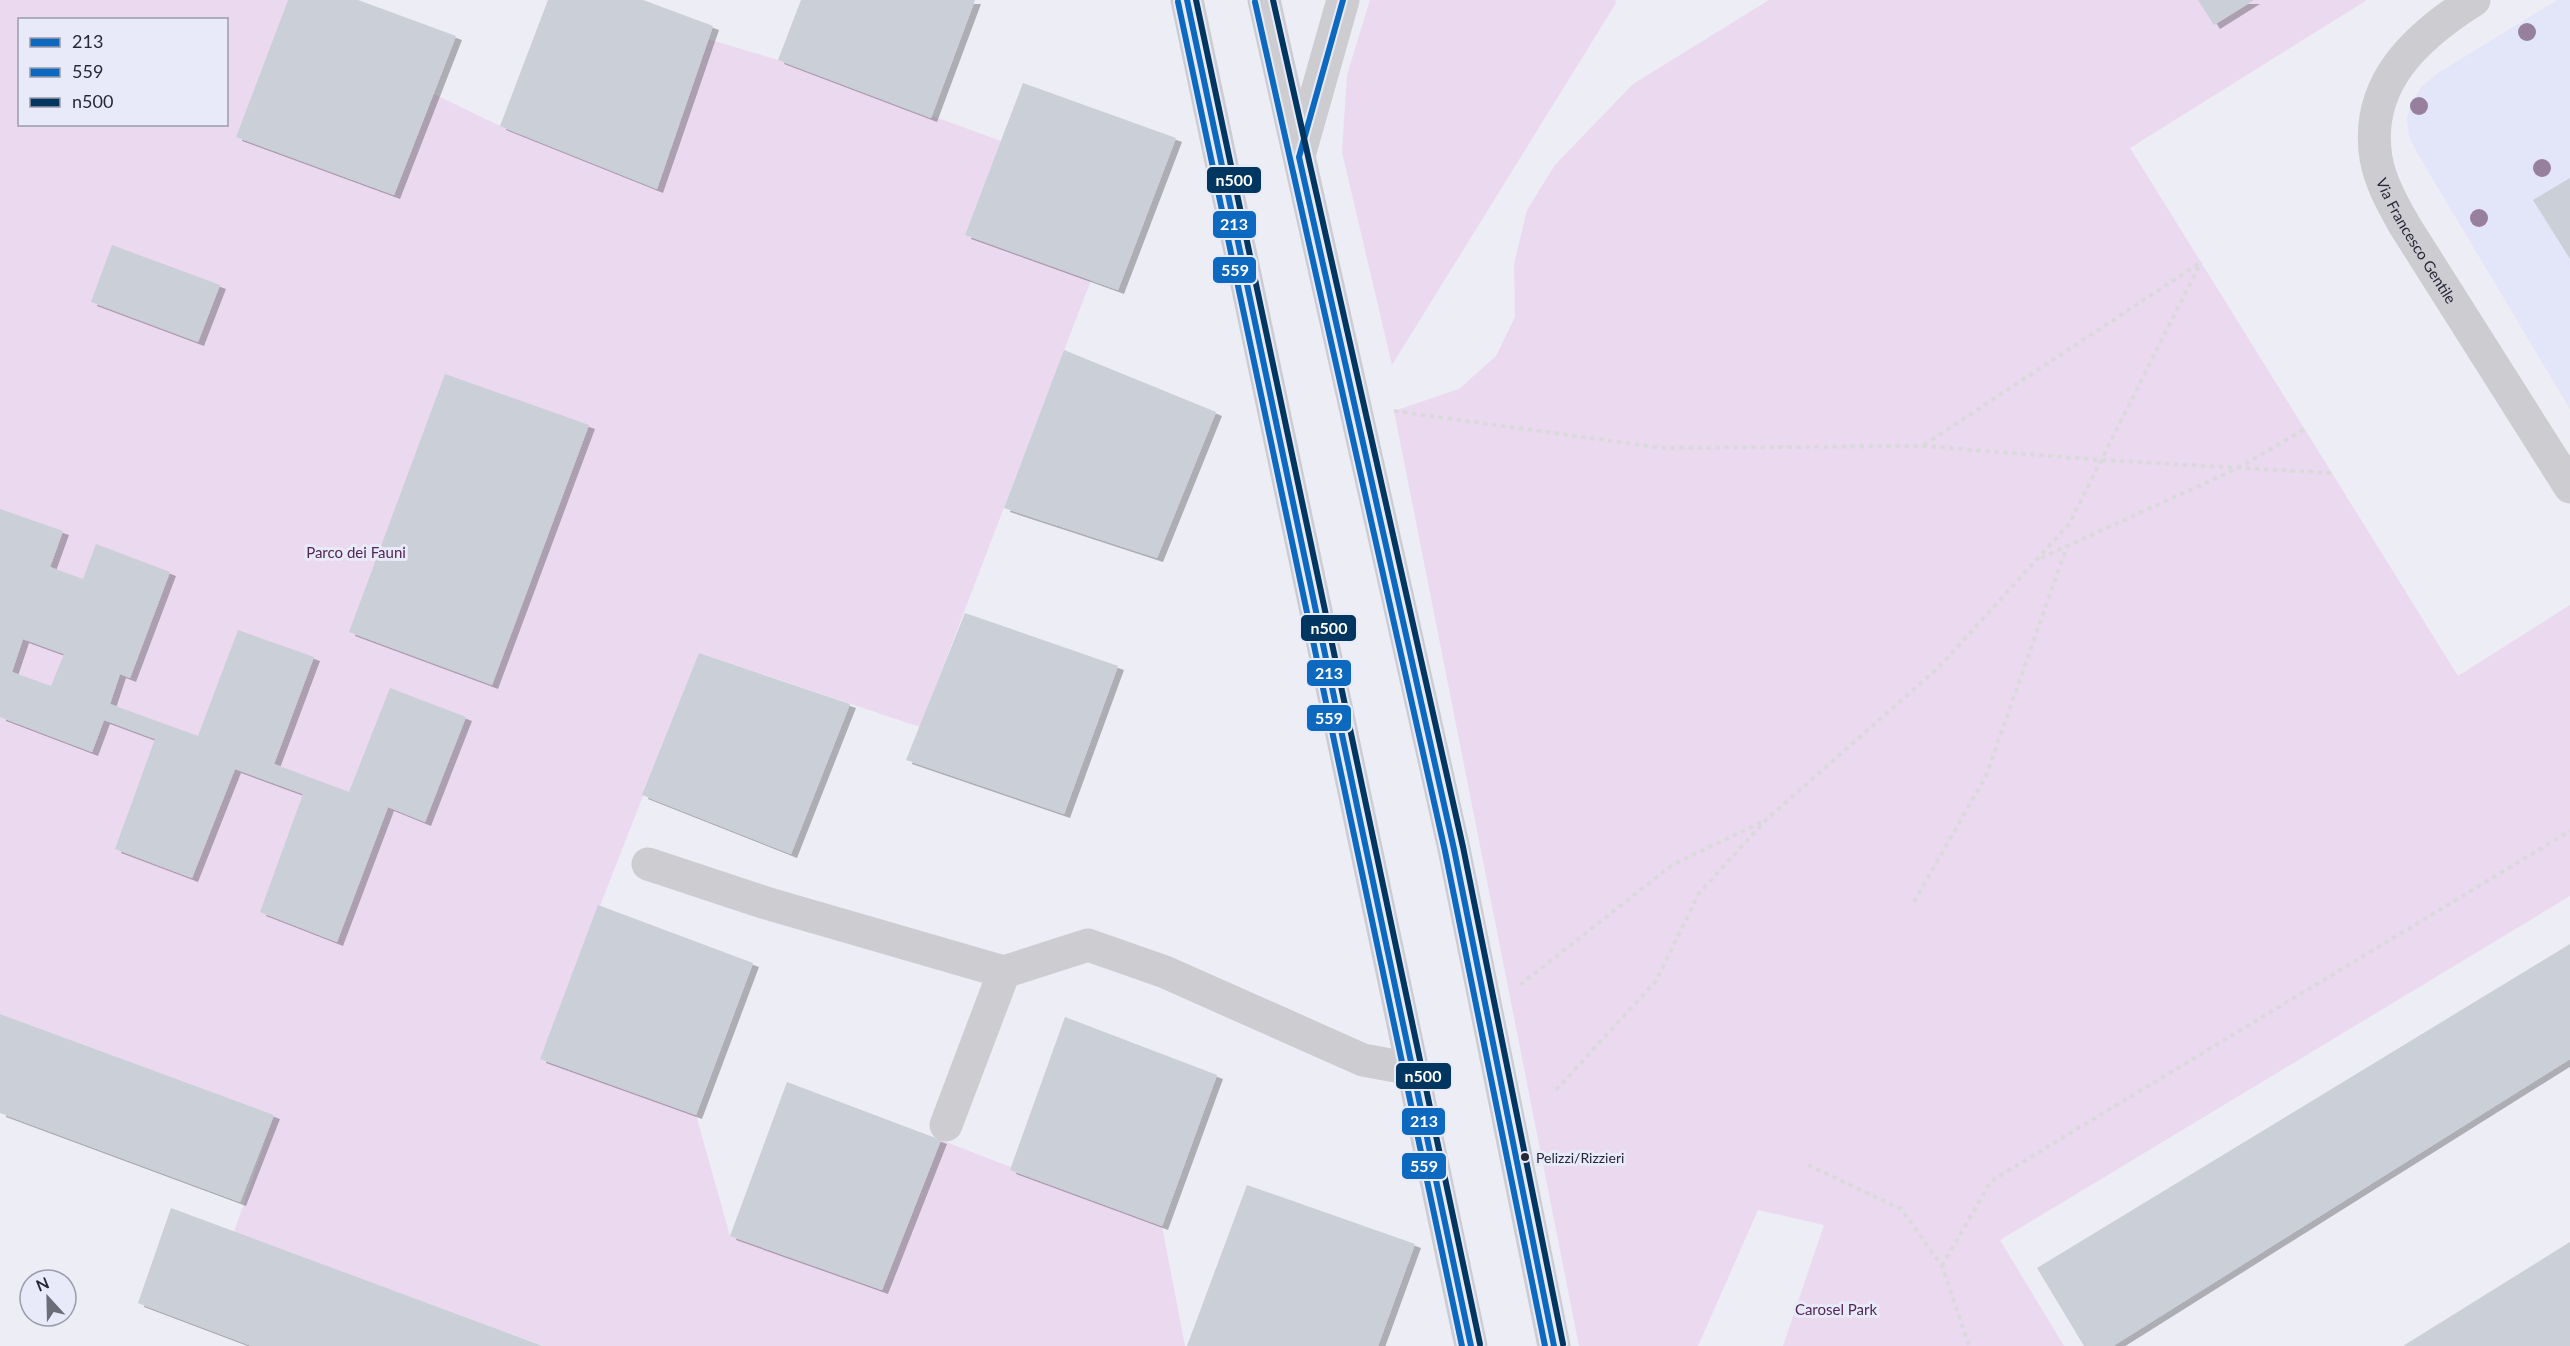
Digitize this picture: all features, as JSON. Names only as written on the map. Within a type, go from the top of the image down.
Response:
[{"type":"street","points":[[1186,0],[1472,1346]]},
{"type":"street","points":[[1264,0],[1454,849],[1554,1346]]},
{"type":"street","points":[[1299,157],[1343,0]]},
{"type":"street","name":"Via Francesco Gentile","points":[[2474,0],[2423,38],[2406,54],[2392,73],[2384,89],[2376,121],[2376,157],[2387,192],[2404,226],[2570,488]]},
{"type":"street","points":[[648,864],[766,903],[1005,972],[1088,945],[1165,972],[1363,1060],[1412,1069]]},
{"type":"street","points":[[946,1125],[1005,972]]},
{"type":"path","points":[[1556,1090],[1656,981],[1699,893],[1767,819],[1939,668],[2070,524],[2201,262],[1924,446]]},
{"type":"path","points":[[1394,411],[1663,448],[1924,446],[2100,460],[2332,473]]},
{"type":"path","points":[[2037,560],[2238,468],[2305,429]]},
{"type":"path","points":[[1914,902],[1986,776],[2067,546]]},
{"type":"path","points":[[1522,984],[1672,865],[1767,819]]},
{"type":"path","points":[[1942,1266],[1991,1181],[2570,831]]},
{"type":"path","points":[[1808,1165],[1901,1209],[1942,1266],[1969,1346]]},
{"type":"shaded area","points":[[2557,0],[2570,0],[2570,409],[2416,151],[2409,136],[2407,119],[2411,105],[2421,87],[2438,73]]},
{"type":"green space","name":"Parco dei Fauni","points":[[0,0],[288,0],[236,137],[394,195],[434,94],[500,126],[657,189],[708,39],[778,60],[1001,141],[965,235],[1091,280],[920,727],[699,653],[540,1059],[696,1115],[730,1236],[882,1290],[941,1140],[1162,1226],[1185,1346],[544,1346],[234,1232],[274,1115],[0,1014]]},
{"type":"green space","points":[[1370,0],[1615,0],[1616,3],[1392,365],[1342,152],[1347,75]]},
{"type":"green space","name":"Carosel Park","points":[[1769,0],[2367,0],[2130,148],[2458,676],[2570,605],[2570,896],[2000,1240],[2064,1346],[1783,1346],[1824,1225],[1758,1210],[1698,1346],[1579,1346],[1394,411],[1459,389],[1496,356],[1515,317],[1514,264],[1527,210],[1555,165],[1633,84]]},
{"type":"building","points":[[288,0],[358,0],[456,36],[394,195],[236,137]]},
{"type":"building","points":[[548,0],[643,0],[713,26],[657,189],[500,126]]},
{"type":"building","points":[[801,0],[975,0],[931,118],[778,60]]},
{"type":"building","points":[[2198,0],[2254,0],[2214,25]]},
{"type":"building","points":[[1023,83],[1176,138],[1118,290],[965,235]]},
{"type":"building","points":[[2570,178],[2570,259],[2533,200]]},
{"type":"building","points":[[112,245],[220,285],[198,342],[91,302]]},
{"type":"building","points":[[1064,350],[1216,412],[1157,558],[1004,508]]},
{"type":"building","points":[[445,374],[589,425],[492,685],[349,632]]},
{"type":"building","points":[[0,509],[63,531],[50,567],[83,579],[96,544],[170,572],[130,678],[120,674],[110,704],[198,736],[238,630],[314,657],[274,764],[349,792],[390,688],[466,717],[425,822],[388,807],[337,942],[260,912],[303,794],[235,769],[192,878],[115,849],[155,739],[104,720],[92,752],[0,717]],"holes":[[[23,639],[64,654],[51,686],[12,672]]]},
{"type":"building","points":[[965,613],[1118,666],[1064,814],[906,760]]},
{"type":"building","points":[[699,653],[850,704],[791,854],[642,795]]},
{"type":"building","points":[[598,905],[753,963],[696,1115],[540,1059]]},
{"type":"building","points":[[2570,944],[2570,1059],[2113,1346],[2084,1346],[2037,1268]]},
{"type":"building","points":[[0,1014],[274,1115],[240,1202],[0,1113]]},
{"type":"building","points":[[1065,1017],[1217,1075],[1162,1226],[1010,1170]]},
{"type":"building","points":[[787,1082],[941,1140],[882,1290],[730,1236]]},
{"type":"building","points":[[1247,1185],[1415,1244],[1378,1346],[1187,1346]]},
{"type":"building","points":[[171,1208],[543,1346],[252,1346],[138,1303]]},
{"type":"building","points":[[2570,1242],[2570,1346],[2403,1346]]},
{"type":"transit line","name":"213","points":[[1187,0],[1471,1346]]},
{"type":"transit line","name":"n500","points":[[1196,0],[1480,1344]]},
{"type":"transit line","name":"n500","points":[[1273,0],[1463,847],[1563,1344]]},
{"type":"transit line","name":"213","points":[[1343,0],[1299,157],[1454,849],[1554,1346]]},
{"type":"transit line","name":"559","points":[[1178,2],[1462,1346]]},
{"type":"transit line","name":"559","points":[[1255,2],[1445,851],[1545,1346]]},
{"type":"place","name":"Pelizzi/Rizzieri","points":[[1525,1157]]}]
